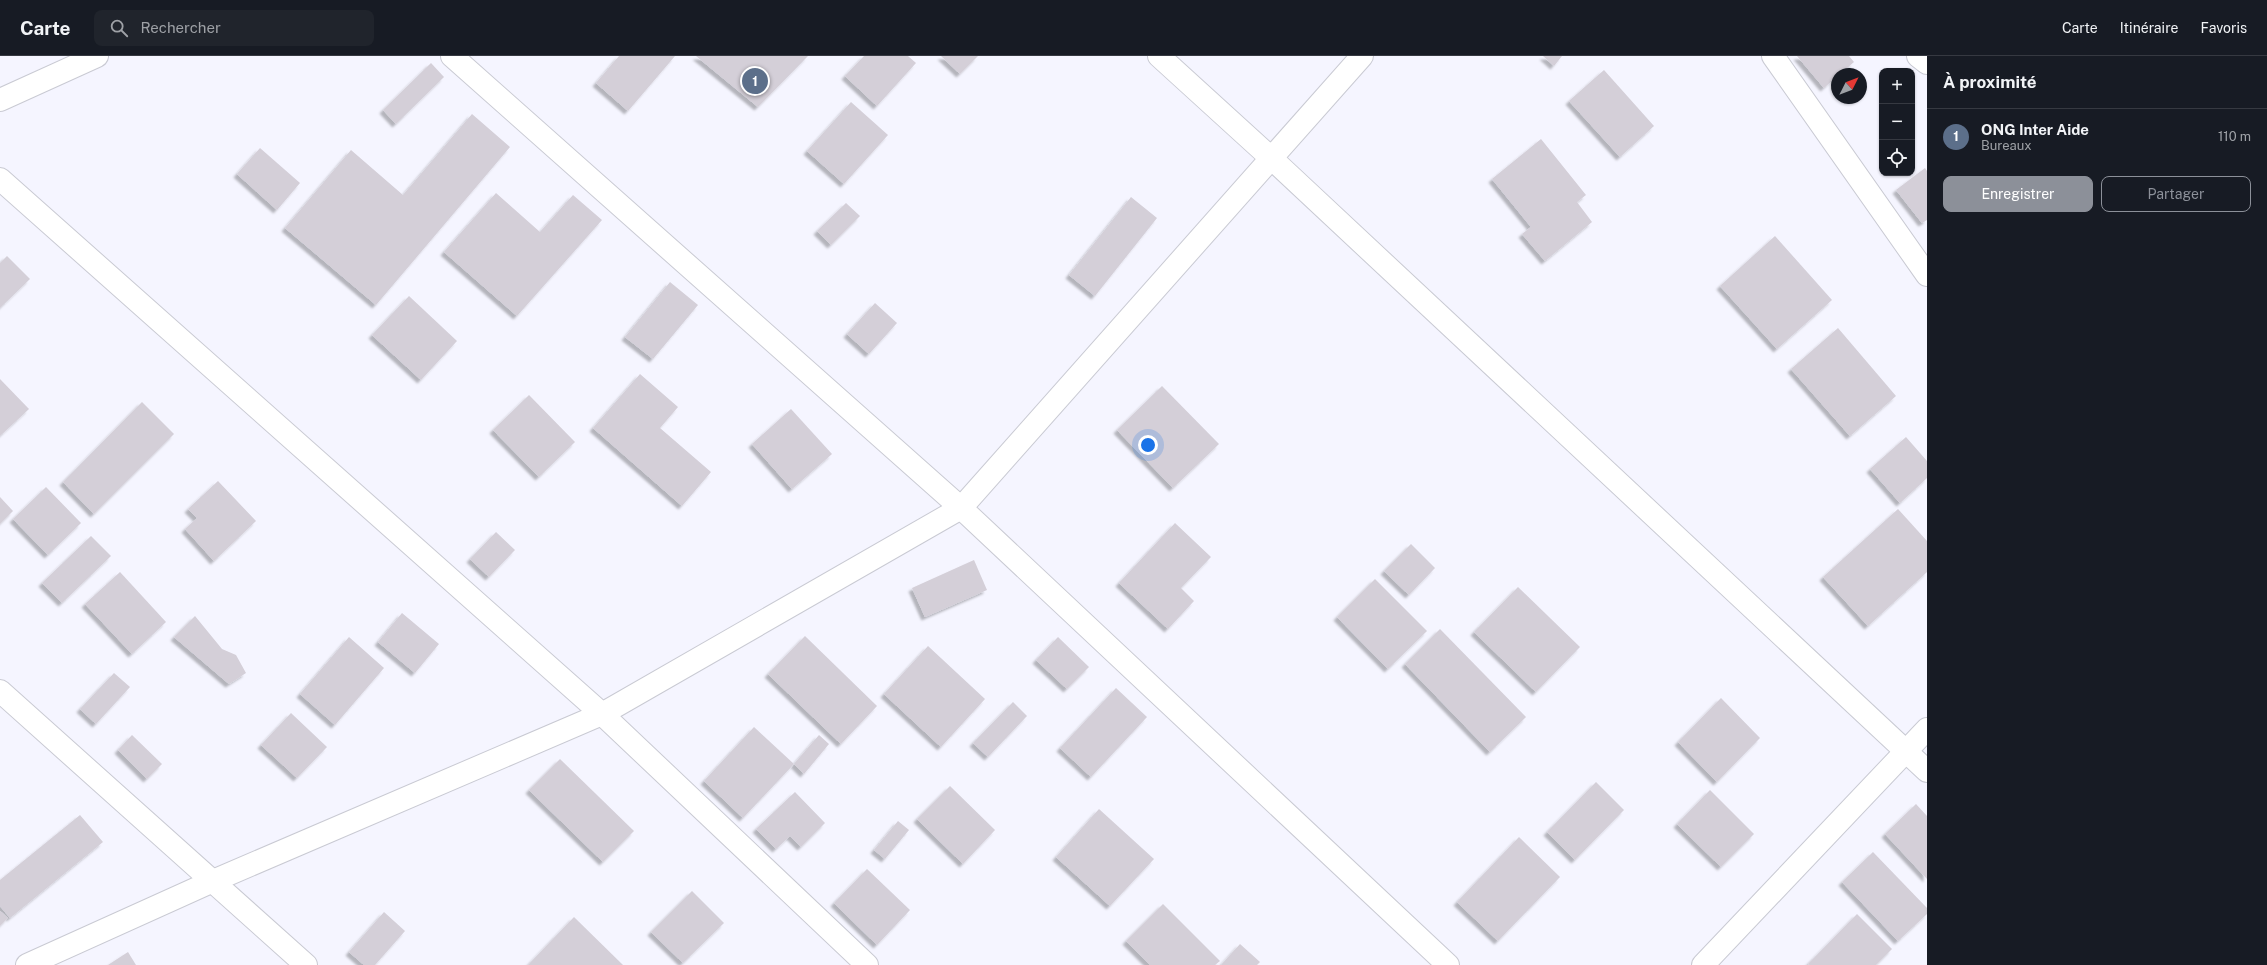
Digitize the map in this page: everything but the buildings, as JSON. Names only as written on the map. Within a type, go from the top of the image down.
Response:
[{"type":"street","points":[[0,100],[97,56]]},
{"type":"street","points":[[452,56],[961,508],[1448,965]]},
{"type":"street","points":[[1159,56],[1271,158],[1927,771]]},
{"type":"street","points":[[27,965],[213,881],[602,714],[961,508],[1362,56]]},
{"type":"street","points":[[1773,56],[1927,275]]},
{"type":"street","points":[[1918,56],[1927,63]]},
{"type":"street","points":[[0,179],[602,714],[867,965]]},
{"type":"street","points":[[0,691],[306,965]]},
{"type":"street","points":[[1703,965],[1927,729]]},
{"type":"place","name":"ONG Inter Aide","points":[[755,81]]}]
